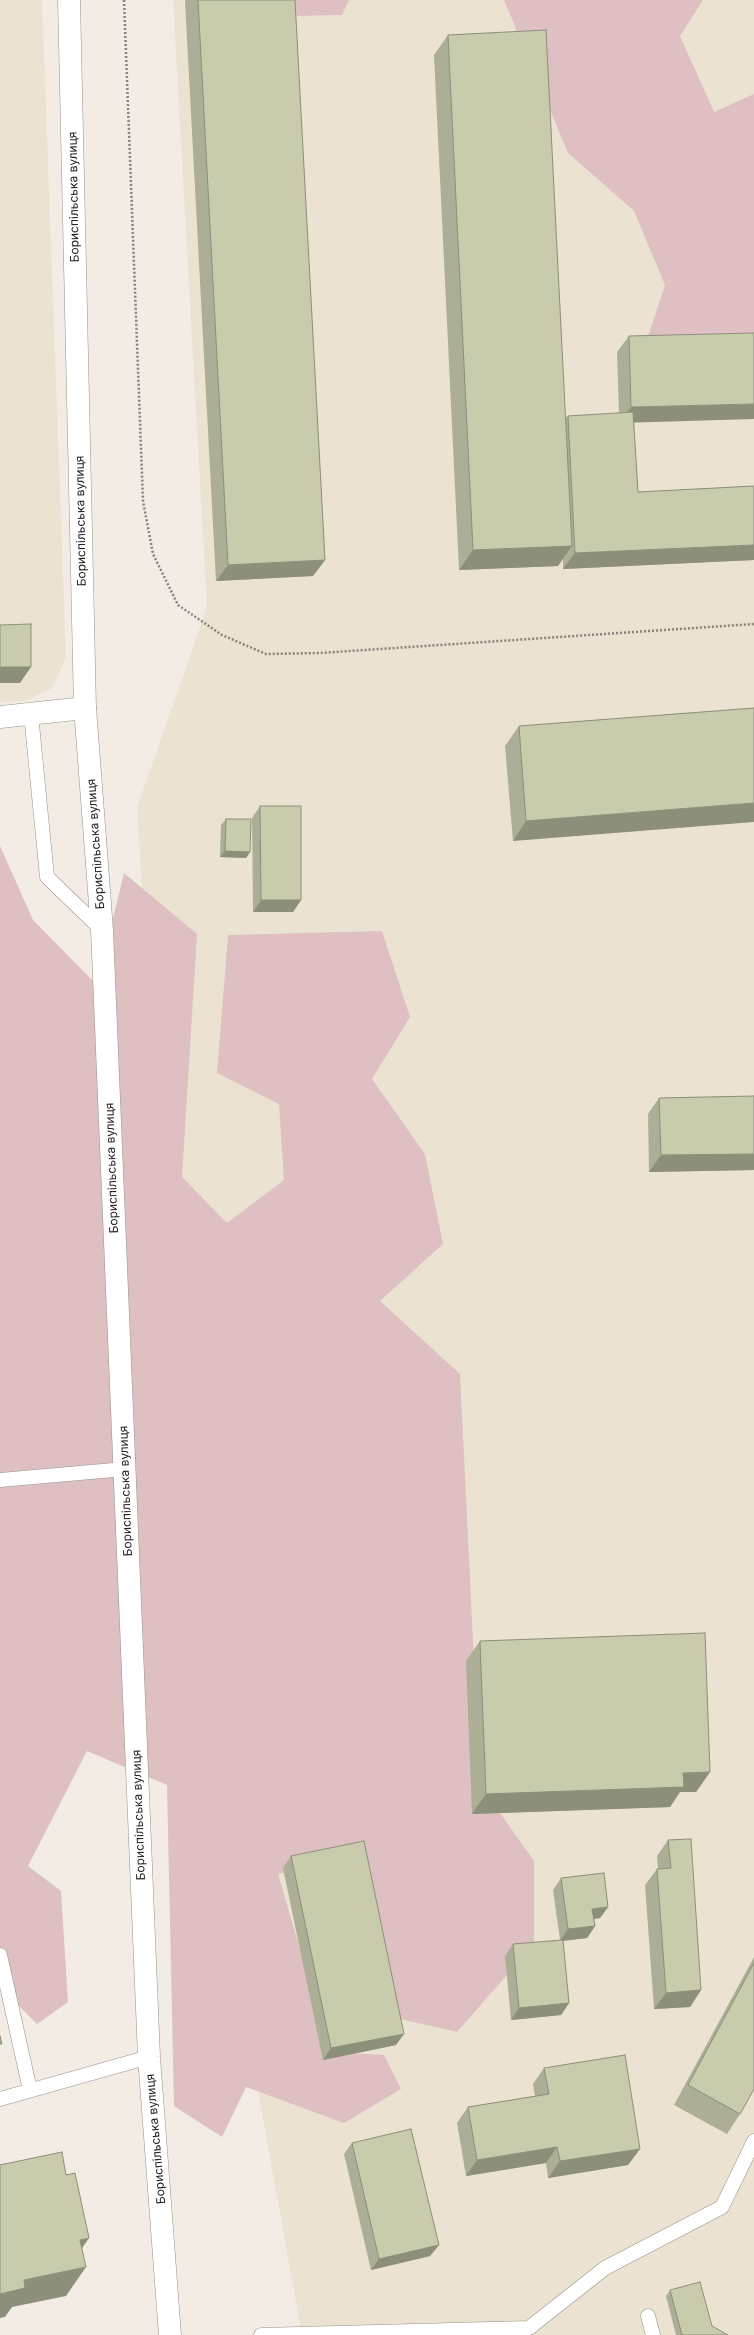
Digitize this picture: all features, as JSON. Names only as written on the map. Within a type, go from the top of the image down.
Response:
[{"type":"main road","name":"Бориспільська вулиця","points":[[69,0],[85,708],[102,930],[149,2057],[170,2335]]},
{"type":"main road","points":[[0,717],[85,708]]},
{"type":"lane","points":[[31,714],[47,877],[102,930]]},
{"type":"lane","points":[[0,1480],[125,1469]]},
{"type":"lane","points":[[0,1955],[30,2090]]},
{"type":"lane","points":[[0,2099],[149,2057]]},
{"type":"lane","points":[[261,2335],[529,2328],[604,2268],[722,2207],[754,2141]]},
{"type":"lane","points":[[648,2316],[653,2335]]},
{"type":"path","points":[[124,0],[143,502],[154,554],[178,605],[222,635],[266,654],[320,653],[754,624]]},
{"type":"shaded area","points":[[0,0],[42,0],[66,658],[52,688],[25,701],[0,703]]},
{"type":"shaded area","points":[[173,0],[754,0],[754,2335],[302,2335],[193,1731],[137,808],[207,607]]},
{"type":"shaded area","points":[[286,0],[349,0],[342,15],[293,16]]},
{"type":"shaded area","points":[[504,0],[703,0],[680,36],[714,112],[754,94],[754,356],[645,346],[665,285],[634,211],[568,153]]},
{"type":"shaded area","points":[[0,846],[33,920],[97,985],[124,873],[197,934],[182,1177],[227,1223],[284,1180],[279,1104],[217,1073],[228,935],[382,931],[410,1017],[372,1079],[425,1154],[443,1244],[380,1301],[460,1374],[480,1785],[534,1861],[534,1944],[457,2032],[396,2018],[360,1855],[278,1874],[330,2052],[384,2055],[401,2089],[344,2123],[246,2087],[222,2137],[174,2106],[167,1785],[87,1751],[28,1866],[61,1891],[68,2002],[37,2024],[0,1987]]},
{"type":"building","points":[[198,0],[295,0],[325,560],[228,565]]},
{"type":"building","points":[[546,30],[572,546],[473,550],[448,35]]},
{"type":"building","points":[[754,333],[754,404],[631,407],[629,336]]},
{"type":"building","points":[[633,412],[638,492],[754,486],[754,545],[575,553],[568,416]]},
{"type":"building","points":[[31,624],[31,667],[0,667],[0,625]]},
{"type":"building","points":[[754,708],[754,803],[526,821],[519,726]]},
{"type":"building","points":[[260,806],[301,806],[301,900],[261,900]]},
{"type":"building","points":[[226,819],[251,819],[250,852],[225,851]]},
{"type":"building","points":[[754,1096],[754,1154],[661,1155],[659,1098]]},
{"type":"building","points":[[705,1633],[710,1772],[683,1773],[684,1787],[486,1794],[480,1641]]},
{"type":"building","points":[[691,1839],[701,1990],[666,1993],[657,1869],[671,1868],[668,1840]]},
{"type":"building","points":[[364,1841],[404,2034],[331,2048],[291,1856]]},
{"type":"building","points":[[604,1873],[608,1907],[592,1909],[595,1926],[568,1929],[561,1878]]},
{"type":"building","points":[[563,1940],[569,2003],[519,2008],[513,1944]]},
{"type":"building","points":[[754,1963],[754,2089],[740,2114],[688,2085]]},
{"type":"building","points":[[625,2055],[640,2149],[560,2161],[557,2147],[477,2160],[468,2107],[549,2094],[544,2068]]},
{"type":"building","points":[[411,2129],[439,2245],[379,2259],[352,2143]]},
{"type":"building","points":[[62,2152],[66,2175],[75,2173],[89,2238],[80,2240],[86,2267],[24,2280],[25,2288],[0,2294],[0,2165]]},
{"type":"building","points":[[700,2282],[712,2326],[728,2335],[682,2335],[670,2290]]}]
